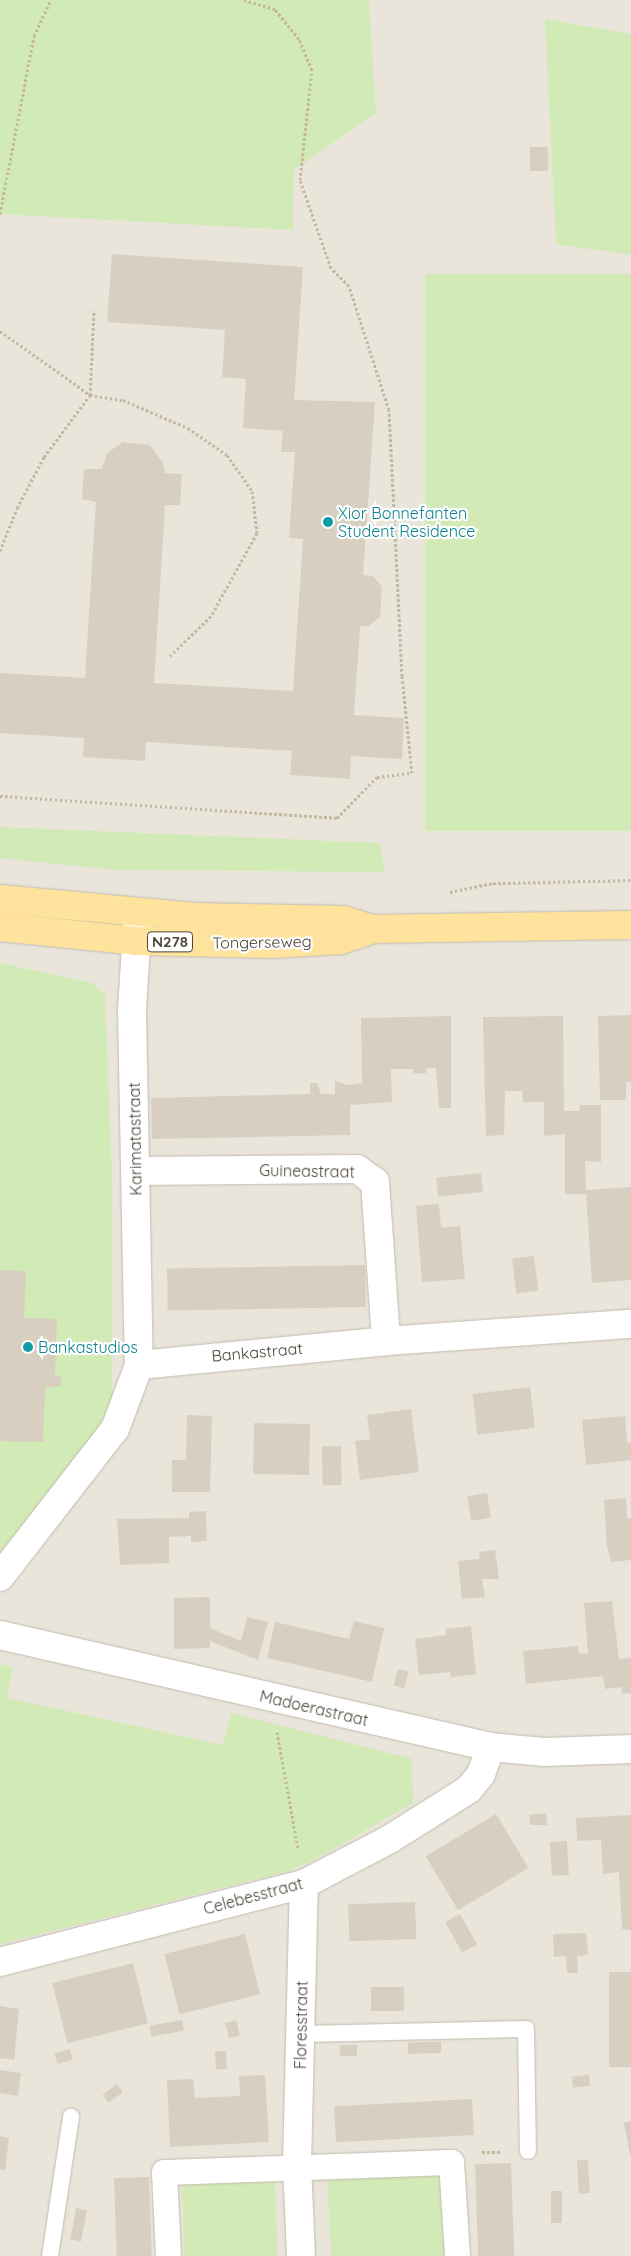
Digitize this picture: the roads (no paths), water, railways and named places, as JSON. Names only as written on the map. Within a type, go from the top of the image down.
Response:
[{"type":"main road","name":"Tongerseweg","points":[[0,899],[138,914],[344,920],[372,929]]},
{"type":"main road","name":"Tongerseweg","points":[[0,927],[137,941],[272,944],[341,940],[372,929],[631,925]]},
{"type":"street","name":"Karimatastraat","points":[[138,914],[132,1010],[139,1365]]},
{"type":"street","name":"Guineastraat","points":[[136,1171],[357,1169],[375,1182],[386,1341]]},
{"type":"street","name":"Bankastraat","points":[[139,1365],[386,1341],[631,1324]]},
{"type":"street","points":[[0,1577],[115,1429],[139,1365]]},
{"type":"street","name":"Madoerastraat","points":[[0,1635],[491,1747],[544,1752],[631,1749]]},
{"type":"street","name":"Celebesstraat","points":[[0,1962],[304,1884],[390,1840],[469,1789],[481,1774],[491,1747]]},
{"type":"street","name":"Floresstraat","points":[[301,2256],[298,2165],[304,1884]]},
{"type":"street","points":[[168,2256],[164,2172],[298,2165],[451,2162],[456,2256]]},
{"type":"lane","points":[[300,2034],[526,2029],[528,2151]]},
{"type":"lane","points":[[50,2256],[71,2117]]},
{"type":"place","name":"Xior Bonnefanten Student Residence","points":[[328,522]]},
{"type":"place","name":"Bankastudios","points":[[28,1347]]}]
